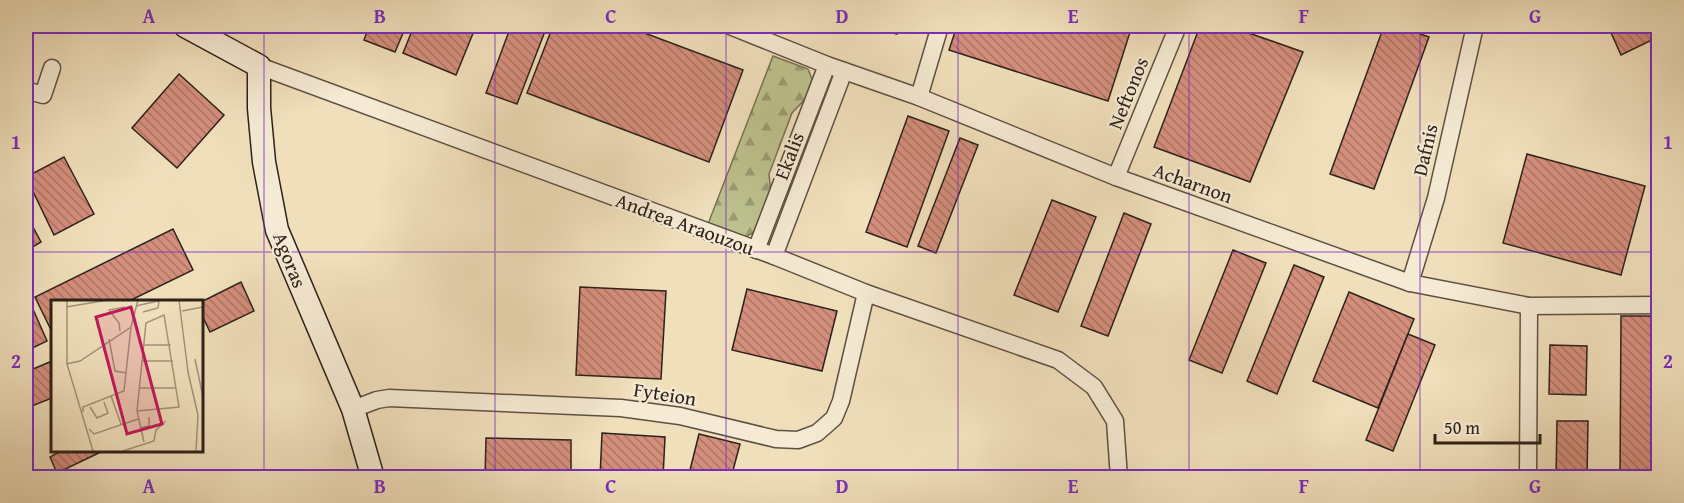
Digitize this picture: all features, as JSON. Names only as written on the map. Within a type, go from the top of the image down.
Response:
[{"type":"main road","name":"Andrea Araouzou","points":[[185,26],[259,66]]},
{"type":"main road","name":"Agoras","points":[[259,66],[259,108],[264,162],[277,230],[353,409],[373,477]]},
{"type":"main road","name":"Agoras","points":[[364,444],[385,477]]},
{"type":"street","name":"Acharnon","points":[[730,26],[761,31],[827,65],[919,97],[1116,177],[1410,283],[1529,306],[1659,305]]},
{"type":"street","points":[[919,97],[939,26]]},
{"type":"street","name":"Neftonos","points":[[1116,177],[1178,26]]},
{"type":"street","name":"Dafnis","points":[[1410,283],[1436,198],[1475,26]]},
{"type":"street","points":[[756,250],[827,65]]},
{"type":"street","name":"Andrea Araouzou","points":[[259,66],[774,256],[866,293],[1058,360],[1094,387],[1115,421],[1119,477]]},
{"type":"street","points":[[26,90],[43,95],[52,68]]},
{"type":"street","name":"Ekalis","points":[[774,256],[844,71]]},
{"type":"street","name":"Fyteion","points":[[353,409],[389,398],[621,408],[680,416],[776,439],[798,440],[817,433],[834,418],[842,401],[866,293]]},
{"type":"street","points":[[1528,477],[1529,306]]},
{"type":"green space","points":[[773,56],[808,69],[813,82],[812,92],[792,113],[769,174],[771,194],[758,230],[744,238],[708,224]]},
{"type":"building","points":[[323,26],[341,26],[338,31]]},
{"type":"building","points":[[369,26],[406,26],[395,52],[364,40]]},
{"type":"building","points":[[414,26],[476,26],[456,75],[403,53]]},
{"type":"building","points":[[511,26],[547,26],[517,104],[486,93]]},
{"type":"building","points":[[553,26],[626,26],[743,70],[709,162],[527,93]]},
{"type":"building","points":[[867,26],[899,26],[897,34]]},
{"type":"building","points":[[957,26],[1132,26],[1108,101],[949,50]]},
{"type":"building","points":[[1200,26],[1229,26],[1303,52],[1250,182],[1154,147]]},
{"type":"building","points":[[1384,26],[1398,26],[1429,37],[1374,189],[1330,174]]},
{"type":"building","points":[[1608,26],[1658,26],[1658,37],[1621,55]]},
{"type":"building","points":[[179,74],[224,115],[177,168],[132,128]]},
{"type":"building","points":[[908,116],[949,131],[907,247],[866,232]]},
{"type":"building","points":[[960,138],[978,145],[936,253],[918,246]]},
{"type":"building","points":[[1527,154],[1645,186],[1621,275],[1503,243]]},
{"type":"building","points":[[64,157],[94,214],[54,235],[26,177]]},
{"type":"building","points":[[1052,200],[1096,217],[1058,312],[1014,295]]},
{"type":"building","points":[[1124,213],[1151,224],[1108,336],[1081,326]]},
{"type":"building","points":[[26,214],[41,242],[26,251]]},
{"type":"building","points":[[173,229],[193,270],[131,300],[51,300],[51,330],[35,297]]},
{"type":"building","points":[[1233,250],[1266,263],[1222,373],[1189,360]]},
{"type":"building","points":[[1294,265],[1324,277],[1277,394],[1247,381]]},
{"type":"building","points":[[241,282],[254,311],[210,332],[202,315],[202,302]]},
{"type":"building","points":[[580,287],[666,291],[661,379],[576,375]]},
{"type":"building","points":[[747,289],[837,311],[822,371],[732,350]]},
{"type":"building","points":[[1349,292],[1414,319],[1378,408],[1313,381]]},
{"type":"building","points":[[28,298],[47,341],[26,351],[26,300]]},
{"type":"building","points":[[1621,316],[1658,316],[1658,478],[1620,478]]},
{"type":"building","points":[[1408,334],[1435,345],[1393,451],[1366,440]]},
{"type":"building","points":[[1550,345],[1587,346],[1586,395],[1549,394]]},
{"type":"building","points":[[51,361],[51,398],[27,408],[26,372]]},
{"type":"building","points":[[1557,421],[1588,421],[1587,478],[1556,478]]},
{"type":"building","points":[[602,433],[665,437],[663,478],[600,478]]},
{"type":"building","points":[[699,434],[740,444],[731,478],[688,478]]},
{"type":"building","points":[[486,438],[571,440],[571,478],[485,478]]},
{"type":"building","points":[[59,452],[101,452],[57,473],[50,457]]}]
